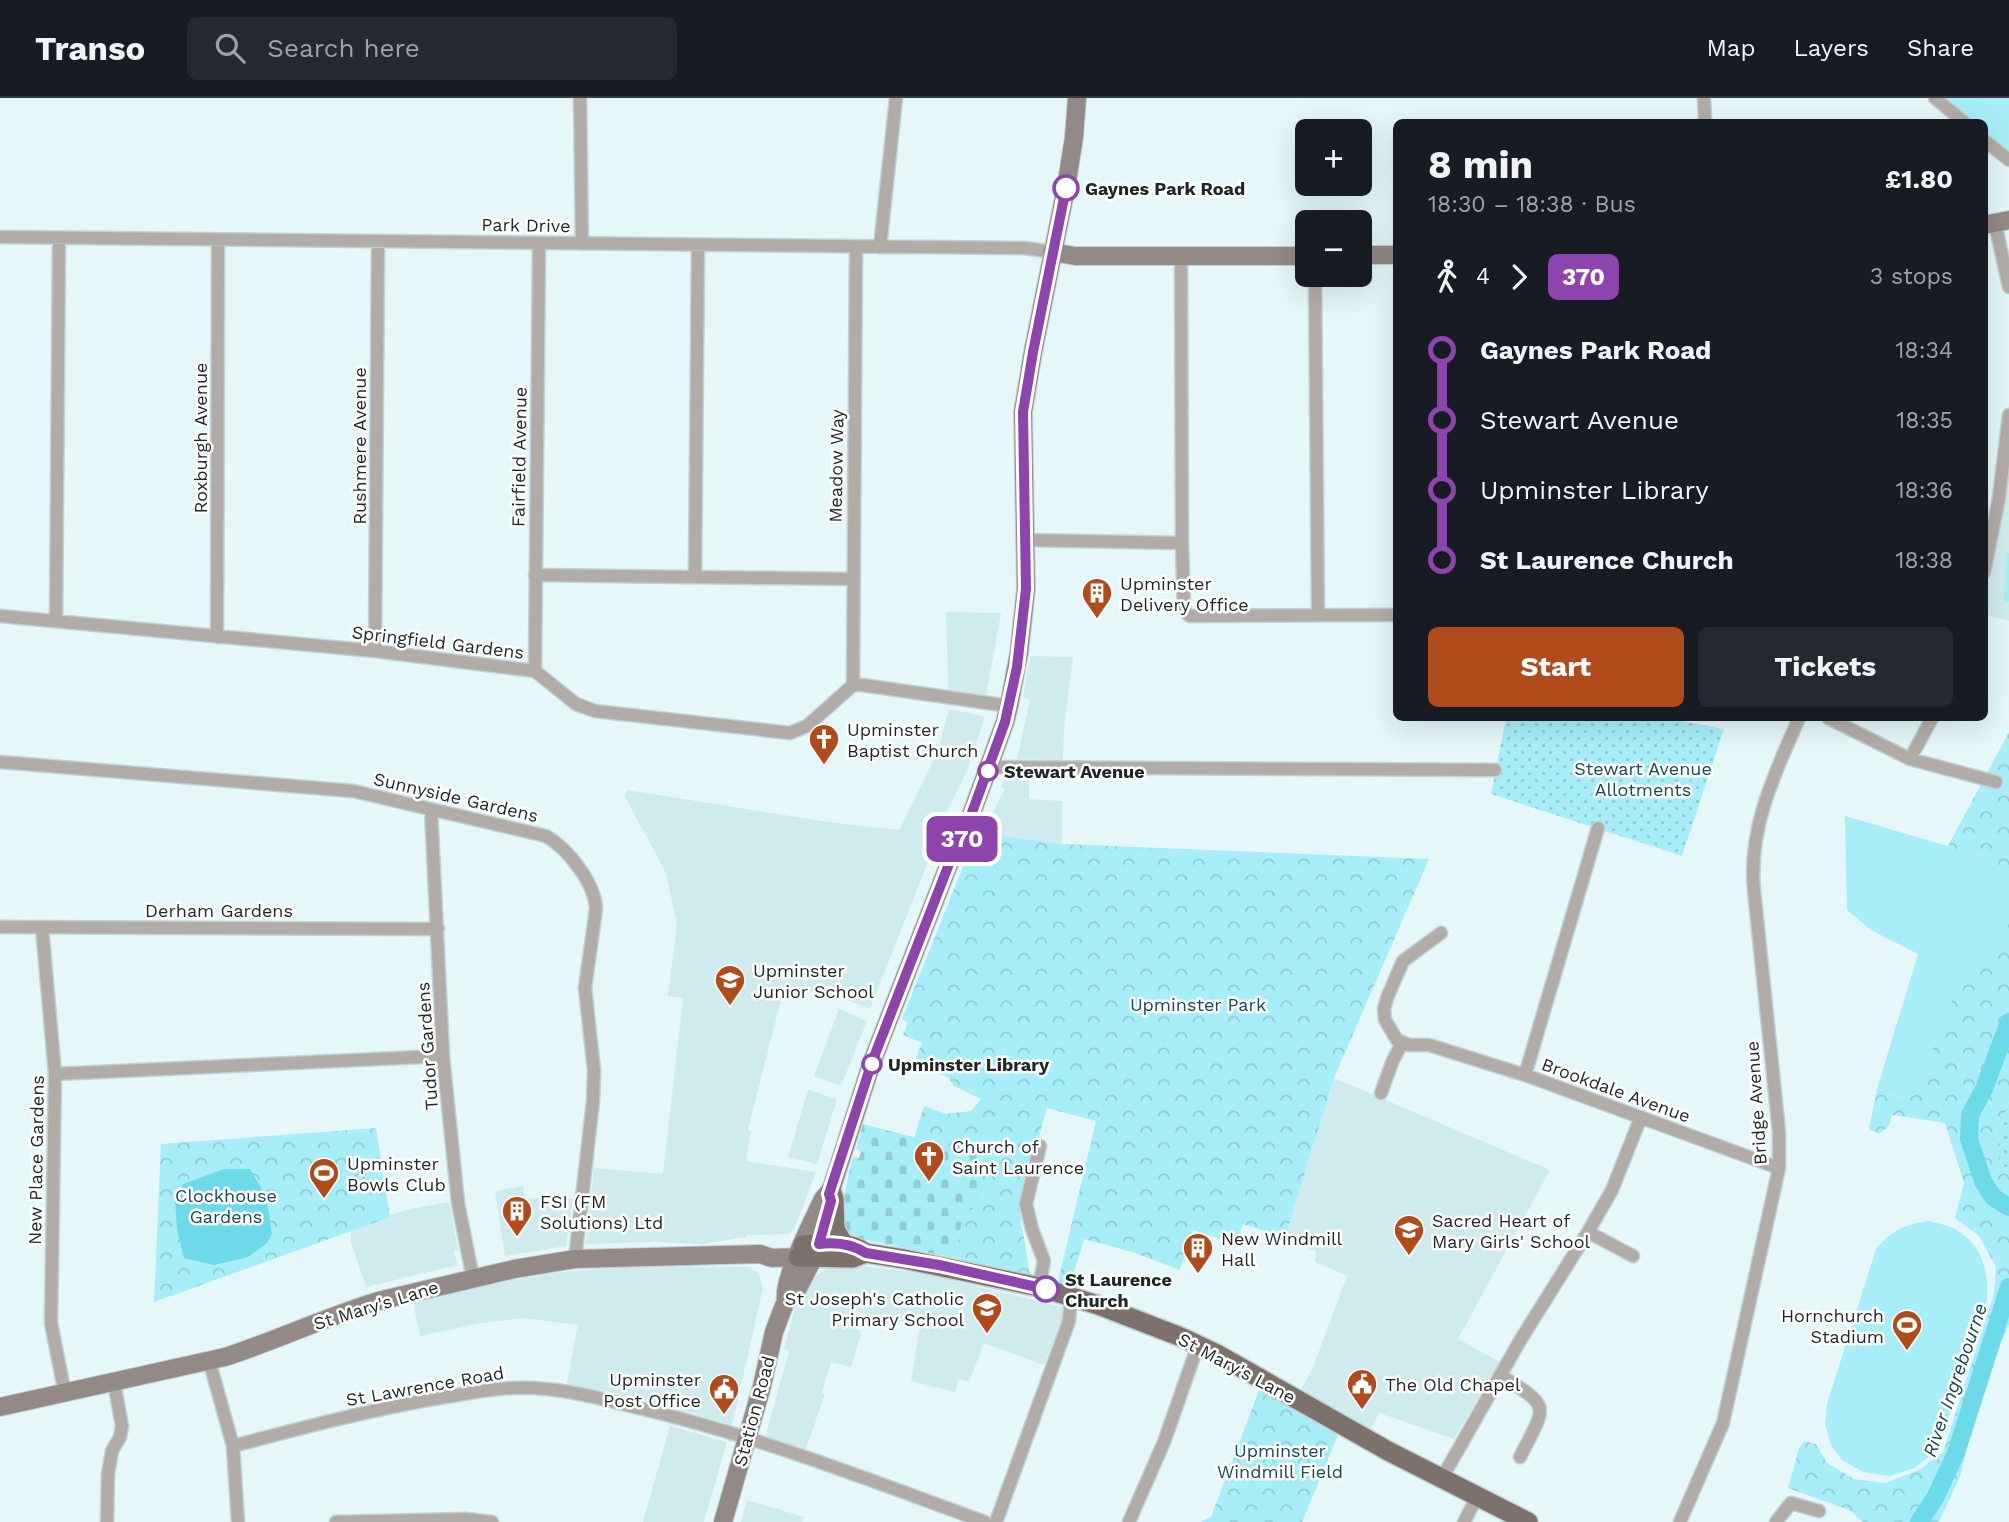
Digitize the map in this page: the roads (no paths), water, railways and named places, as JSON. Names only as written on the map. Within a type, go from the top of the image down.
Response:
[{"type":"main road","name":"Station Road","points":[[723,1522],[762,1386],[774,1332],[785,1304],[794,1296],[808,1251],[831,1201],[830,1192],[872,1062],[949,864],[966,829],[1009,706],[1025,601],[1023,412],[1074,137],[1077,98]]},
{"type":"main road","points":[[1052,252],[1074,256],[1295,256]]},
{"type":"main road","points":[[1372,255],[1393,255]]},
{"type":"main road","points":[[830,1192],[834,1199],[835,1229],[844,1245]]},
{"type":"main road","name":"St Mary's Lane","points":[[808,1251],[830,1243],[856,1247],[866,1253],[939,1265],[1039,1287],[1098,1305],[1198,1345],[1234,1363],[1362,1437],[1528,1522]]},
{"type":"main road","name":"St Mary's Lane","points":[[0,1407],[255,1348],[356,1307],[409,1292],[527,1266],[575,1259],[757,1254],[772,1247],[853,1258],[866,1253]]},
{"type":"main road","points":[[757,1254],[772,1264],[781,1275],[785,1304]]},
{"type":"street","points":[[580,98],[582,244]]},
{"type":"street","points":[[880,247],[897,98]]},
{"type":"street","points":[[1704,98],[1705,119]]},
{"type":"street","points":[[1935,98],[1960,119]]},
{"type":"street","points":[[1988,143],[2009,160]]},
{"type":"street","points":[[1996,223],[2009,287]]},
{"type":"street","name":"Park Drive","points":[[0,237],[1025,248],[1052,252]]},
{"type":"street","points":[[56,621],[59,238]]},
{"type":"street","name":"Roxburgh Avenue","points":[[217,637],[218,240]]},
{"type":"street","name":"Rushmere Avenue","points":[[375,651],[378,242]]},
{"type":"street","name":"Fairfield Avenue","points":[[535,671],[539,244]]},
{"type":"street","points":[[695,577],[698,245]]},
{"type":"street","name":"Meadow Way","points":[[852,685],[856,247]]},
{"type":"street","points":[[1181,256],[1184,611],[1190,616],[1393,615]]},
{"type":"street","points":[[1315,287],[1318,615]]},
{"type":"street","points":[[1988,553],[1999,498],[2009,415]]},
{"type":"street","points":[[1025,540],[1182,543]]},
{"type":"street","points":[[535,575],[852,579]]},
{"type":"street","name":"Springfield Gardens","points":[[0,616],[375,651],[535,671],[576,704],[595,711],[790,733],[807,726],[852,685]]},
{"type":"street","points":[[852,685],[1009,706]]},
{"type":"street","name":"Bridge Avenue","points":[[1680,1522],[1723,1423],[1779,1168],[1779,1132],[1754,890],[1753,857],[1759,816],[1798,721]]},
{"type":"street","points":[[1834,721],[1910,759],[1996,782]]},
{"type":"street","points":[[1910,759],[1930,721]]},
{"type":"street","name":"Sunnyside Gardens","points":[[0,762],[353,791],[546,836],[564,850],[578,866],[596,900],[586,988],[594,1070],[593,1101],[575,1259]]},
{"type":"street","points":[[989,767],[1494,771]]},
{"type":"street","name":"Tudor Gardens","points":[[431,810],[443,1056],[458,1203],[473,1278]]},
{"type":"street","name":"Brookdale Avenue","points":[[1598,828],[1525,1075],[1779,1168]]},
{"type":"street","name":"Derham Gardens","points":[[0,926],[438,929]]},
{"type":"street","name":"New Place Gardens","points":[[41,927],[55,1074],[51,1322],[65,1394]]},
{"type":"street","points":[[1441,933],[1403,961],[1387,998],[1385,1020],[1397,1040],[1402,1043],[1429,1045],[1525,1075]]},
{"type":"street","points":[[1381,1093],[1402,1043]]},
{"type":"street","points":[[55,1074],[443,1056]]},
{"type":"street","points":[[1442,1478],[1500,1375],[1612,1190],[1641,1117]]},
{"type":"street","points":[[1039,1287],[1044,1261],[1031,1229],[1026,1204],[1040,1146]]},
{"type":"street","points":[[1588,1232],[1633,1256]]},
{"type":"street","points":[[996,1522],[1069,1321],[1071,1297]]},
{"type":"street","points":[[1129,1522],[1164,1442],[1198,1345]]},
{"type":"street","points":[[209,1360],[233,1446],[238,1522]]},
{"type":"street","points":[[1500,1375],[1539,1403],[1541,1415],[1520,1457]]},
{"type":"street","points":[[107,1522],[108,1474],[112,1451],[120,1437],[122,1426],[114,1382]]},
{"type":"street","name":"St Lawrence Road","points":[[233,1446],[333,1419],[428,1400],[497,1388],[534,1388],[573,1392],[677,1417],[821,1463],[985,1522]]},
{"type":"street","points":[[1464,1522],[1477,1497]]},
{"type":"street","points":[[1776,1522],[1791,1503],[1819,1511]]},
{"type":"street","points":[[336,1522],[492,1522]]},
{"type":"waterway","name":"River Ingrebourne","points":[[2009,1022],[1984,1089],[1970,1115],[1969,1139],[1983,1181],[1993,1197],[2009,1207]]},
{"type":"waterway","name":"River Ingrebourne","points":[[1919,1522],[1935,1498],[1956,1453],[2009,1287]]},
{"type":"place","name":"Gaynes Park Road","points":[[1066,188]]},
{"type":"place","name":"Upminster Delivery Office","points":[[1097,620]]},
{"type":"place","name":"Upminster Baptist Church","points":[[824,766]]},
{"type":"place","name":"Stewart Avenue","points":[[988,771]]},
{"type":"place","name":"Upminster Junior School","points":[[730,1007]]},
{"type":"place","name":"Upminster Library","points":[[872,1064]]},
{"type":"place","name":"Church of Saint Laurence","points":[[929,1183]]},
{"type":"place","name":"Upminster Bowls Club","points":[[324,1200]]},
{"type":"place","name":"FSI (FM Solutions) Ltd","points":[[517,1238]]},
{"type":"place","name":"Sacred Heart of Mary Girls' School","points":[[1409,1257]]},
{"type":"place","name":"New Windmill Hall","points":[[1198,1275]]},
{"type":"place","name":"St Laurence Church","points":[[1046,1289]]},
{"type":"place","name":"St Joseph's Catholic Primary School","points":[[987,1335]]},
{"type":"place","name":"Hornchurch Stadium","points":[[1907,1352]]},
{"type":"place","name":"The Old Chapel","points":[[1362,1411]]},
{"type":"place","name":"Upminster Post Office","points":[[724,1416]]},
{"type":"park label","name":"Stewart Avenue Allotments","points":[[1643,778]]},
{"type":"park label","name":"Upminster Park","points":[[1198,1004]]},
{"type":"park label","name":"Clockhouse Gardens","points":[[226,1205]]},
{"type":"park label","name":"Upminster Windmill Field","points":[[1280,1460]]}]
